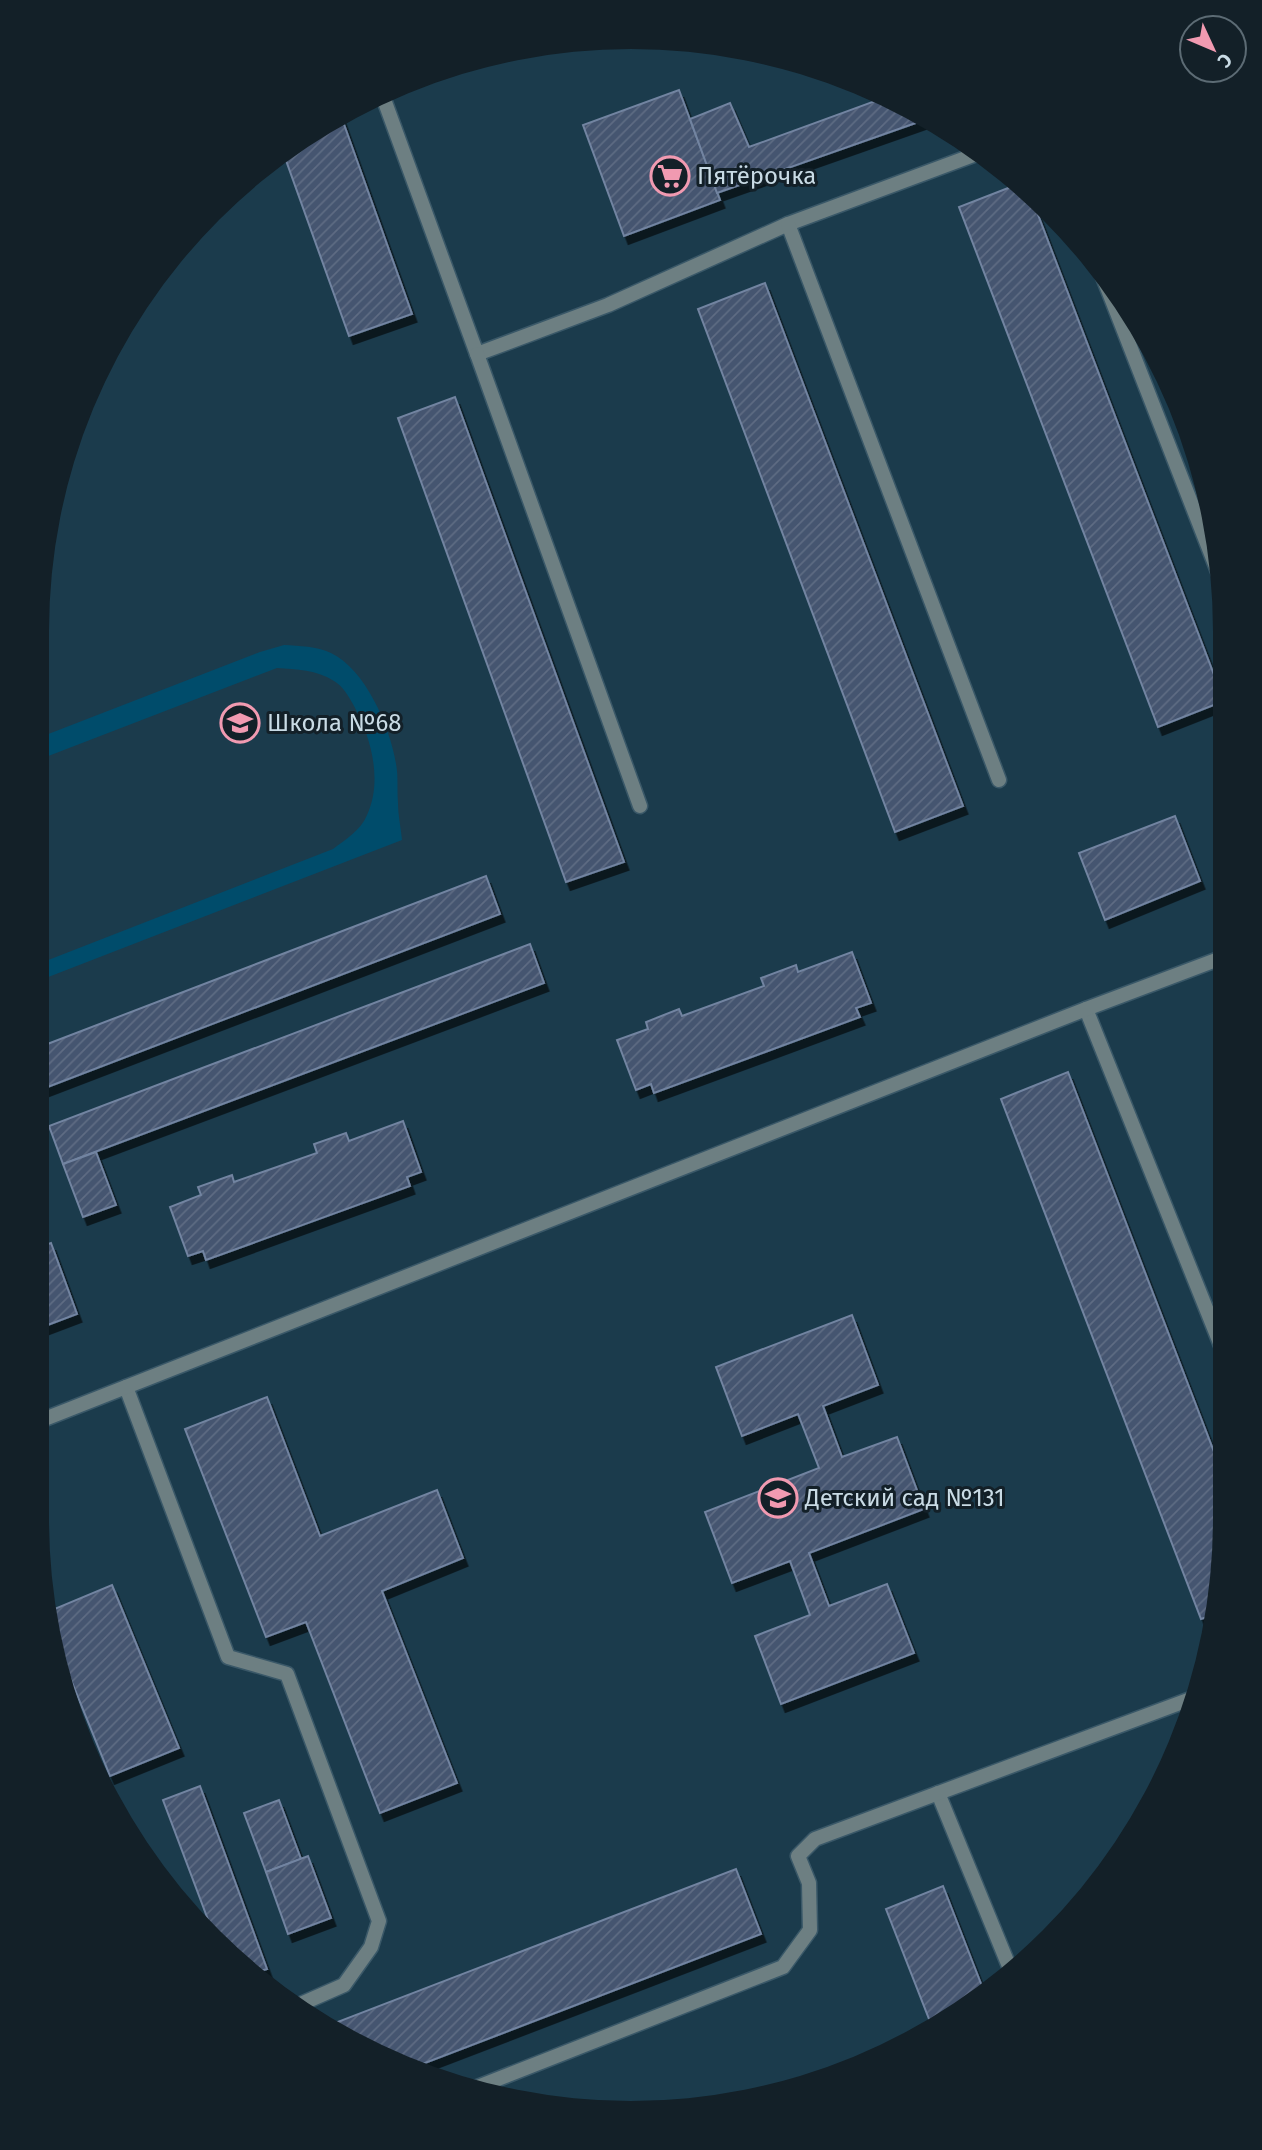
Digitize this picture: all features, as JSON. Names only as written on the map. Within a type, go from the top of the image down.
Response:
[{"type":"lane","points":[[386,104],[640,806]]},
{"type":"lane","points":[[477,354],[608,305],[788,224],[968,157]]},
{"type":"lane","points":[[788,224],[999,780]]},
{"type":"lane","points":[[1115,308],[1206,540]]},
{"type":"lane","points":[[49,1417],[1213,961]]},
{"type":"lane","points":[[1086,1009],[1213,1326]]},
{"type":"lane","points":[[126,1387],[228,1657],[287,1674],[379,1921],[371,1947],[344,1985],[306,2002]]},
{"type":"lane","points":[[488,2083],[783,1967],[810,1930],[808,1883],[798,1856],[815,1839],[1183,1702]]},
{"type":"lane","points":[[938,1793],[1008,1963]]},
{"type":"shaded area","points":[[284,645],[314,648],[331,653],[356,673],[376,704],[390,739],[397,771],[402,840],[49,977],[49,960],[333,849],[361,825],[372,802],[374,788],[370,745],[346,692],[321,674],[277,668],[49,756],[49,734]]},
{"type":"building","points":[[679,90],[720,200],[624,236],[583,125]]},
{"type":"building","points":[[873,102],[915,123],[717,193],[690,119],[730,103],[749,147]]},
{"type":"building","points":[[344,125],[412,314],[349,336],[287,162]]},
{"type":"building","points":[[1009,188],[1038,214],[1213,672],[1213,705],[1158,727],[959,207]]},
{"type":"building","points":[[765,283],[963,806],[895,832],[698,309]]},
{"type":"building","points":[[455,397],[624,862],[566,882],[398,418]]},
{"type":"building","points":[[1175,816],[1200,881],[1105,920],[1079,853]]},
{"type":"building","points":[[486,876],[500,914],[49,1086],[49,1043]]},
{"type":"building","points":[[530,944],[544,983],[63,1164],[49,1126]]},
{"type":"building","points":[[852,952],[871,1003],[856,1008],[860,1017],[654,1093],[651,1084],[636,1090],[617,1040],[648,1029],[646,1022],[679,1009],[682,1016],[764,986],[761,978],[796,965],[798,972]]},
{"type":"building","points":[[1068,1072],[1213,1449],[1212,1557],[1204,1618],[1201,1619],[1001,1099]]},
{"type":"building","points":[[403,1121],[421,1172],[407,1177],[410,1186],[206,1260],[203,1251],[188,1256],[170,1207],[201,1195],[198,1187],[232,1175],[234,1182],[317,1153],[314,1144],[346,1133],[349,1141]]},
{"type":"building","points":[[96,1152],[116,1205],[83,1217],[63,1164]]},
{"type":"building","points":[[51,1243],[77,1314],[49,1324]]},
{"type":"building","points":[[852,1315],[878,1385],[823,1406],[842,1457],[897,1437],[924,1509],[809,1553],[829,1606],[887,1584],[914,1653],[781,1704],[755,1636],[810,1615],[790,1561],[732,1583],[705,1512],[819,1468],[798,1414],[742,1436],[716,1367]]},
{"type":"building","points":[[267,1397],[320,1536],[437,1490],[463,1558],[382,1591],[457,1783],[380,1813],[306,1622],[266,1637],[185,1429]]},
{"type":"building","points":[[112,1585],[179,1748],[110,1776],[75,1690],[56,1608]]},
{"type":"building","points":[[200,1786],[267,1969],[263,1970],[247,1957],[208,1919],[163,1800]]},
{"type":"building","points":[[279,1800],[301,1859],[266,1872],[244,1813]]},
{"type":"building","points":[[308,1856],[331,1918],[288,1934],[266,1872]]},
{"type":"building","points":[[736,1869],[761,1934],[425,2063],[338,2022]]},
{"type":"building","points":[[943,1886],[981,1984],[929,2019],[886,1909]]},
{"type":"place","name":"Пятёрочка","points":[[670,176]]},
{"type":"place","name":"Школа №68","points":[[240,723]]},
{"type":"place","name":"Детский сад №131","points":[[778,1498]]}]
